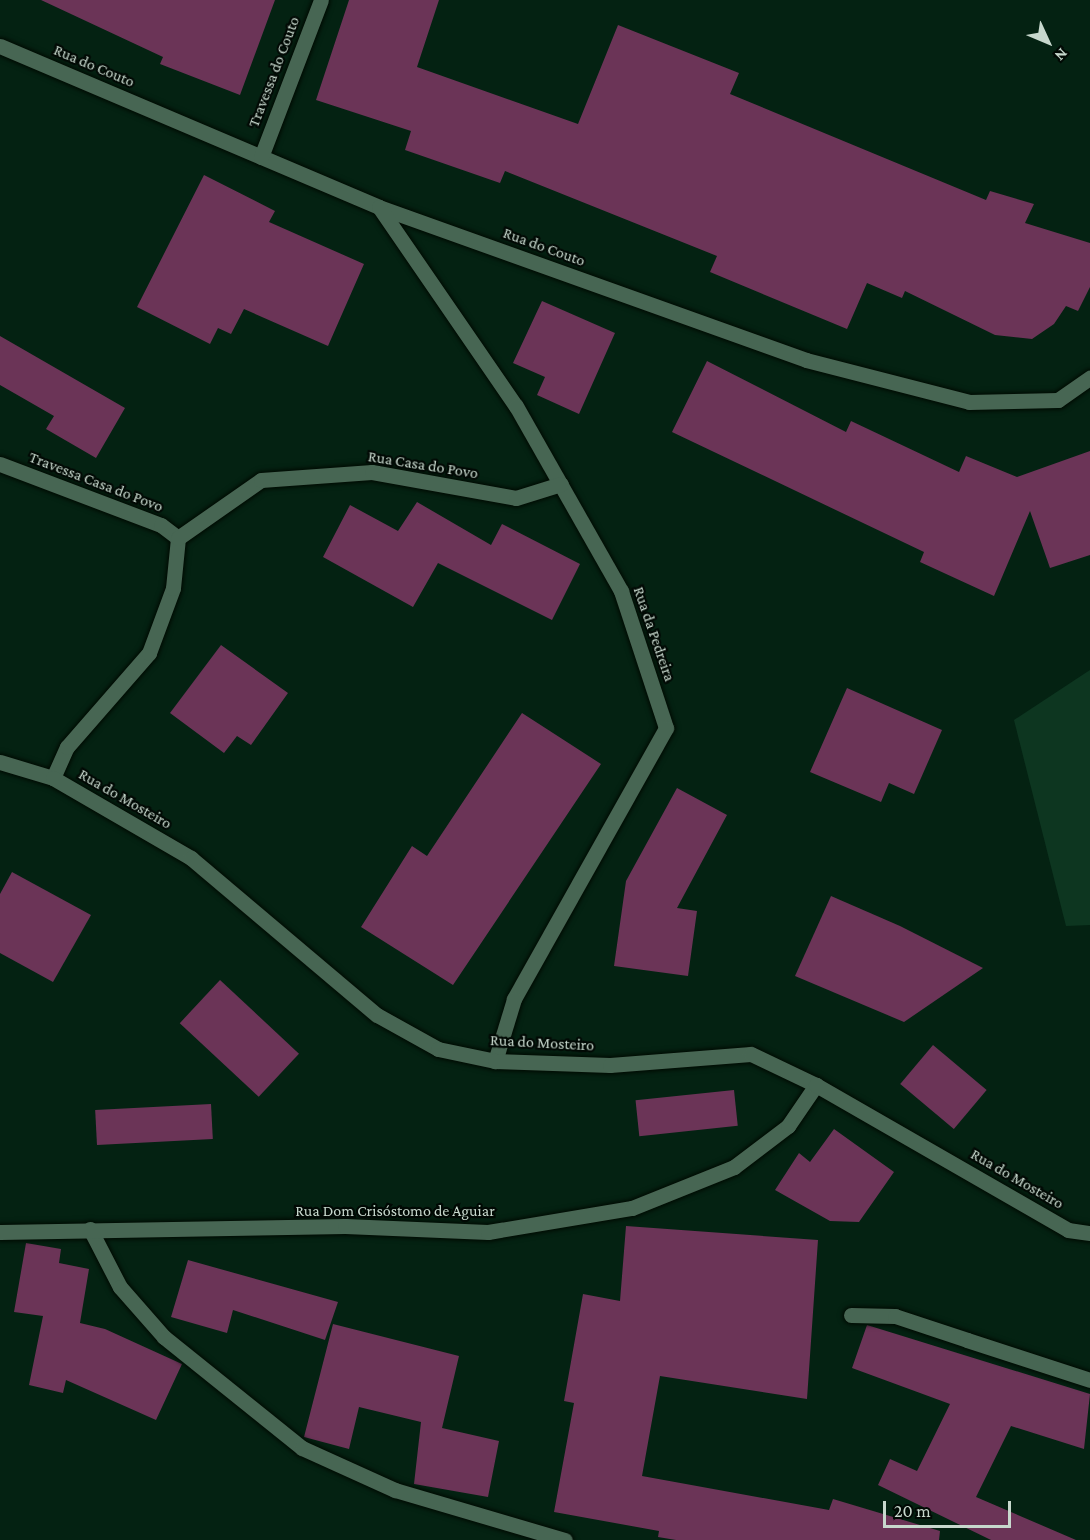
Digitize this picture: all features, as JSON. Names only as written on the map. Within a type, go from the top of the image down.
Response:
[{"type":"street","name":"Travessa do Couto","points":[[261,157],[321,0]]},
{"type":"street","name":"Rua do Couto","points":[[0,46],[379,207],[806,360],[969,402],[1058,400],[1090,378]]},
{"type":"street","name":"Rua da Pedreira","points":[[379,207],[516,406],[621,591],[666,728],[514,999],[495,1061]]},
{"type":"street","name":"Travessa Casa do Povo","points":[[0,464],[161,525],[178,538]]},
{"type":"street","name":"Rua Casa do Povo","points":[[178,538],[261,480],[372,472],[516,498],[561,484]]},
{"type":"street","points":[[53,778],[67,747],[149,653],[173,588],[178,538]]},
{"type":"street","name":"Rua do Mosteiro","points":[[0,762],[53,778],[191,858],[377,1015],[438,1049],[495,1061],[610,1065],[751,1054],[816,1084],[1068,1230],[1090,1233]]},
{"type":"street","name":"Rua Dom Crisóstomo de Aguiar","points":[[0,1232],[90,1229],[140,1233],[345,1226],[488,1232],[632,1208],[734,1167],[788,1126],[816,1084]]},
{"type":"street","points":[[90,1229],[120,1287],[164,1336],[302,1448],[394,1490],[565,1540]]},
{"type":"street","points":[[851,1315],[895,1316],[1090,1380]]},
{"type":"green space","points":[[1090,670],[1090,925],[1066,926],[1014,720]]},
{"type":"building","points":[[41,0],[275,0],[240,95],[160,64],[163,57]]},
{"type":"building","points":[[349,0],[439,0],[417,67],[578,124],[618,25],[739,73],[730,94],[986,200],[990,191],[1034,204],[1025,223],[1090,243],[1090,287],[1078,311],[1066,306],[1054,324],[1032,339],[995,335],[905,291],[902,298],[867,283],[847,329],[710,272],[717,256],[505,171],[500,183],[405,150],[411,131],[316,100]]},
{"type":"building","points":[[204,175],[275,211],[269,222],[364,264],[328,346],[244,309],[231,334],[218,328],[210,344],[137,307]]},
{"type":"building","points":[[542,301],[615,333],[579,414],[537,395],[545,377],[513,363]]},
{"type":"building","points":[[0,336],[125,408],[96,458],[46,429],[54,416],[0,385]]},
{"type":"building","points":[[707,361],[846,432],[851,421],[959,472],[966,456],[1017,477],[1090,451],[1090,555],[1050,568],[1030,511],[994,596],[920,562],[924,552],[672,432]]},
{"type":"building","points":[[417,502],[491,545],[502,524],[580,564],[552,620],[438,563],[413,607],[323,557],[350,505],[398,531]]},
{"type":"building","points":[[221,645],[288,693],[251,745],[237,736],[224,753],[170,713]]},
{"type":"building","points":[[847,688],[942,730],[914,794],[889,783],[881,802],[810,772]]},
{"type":"building","points":[[522,713],[601,764],[453,985],[361,927],[412,846],[427,856]]},
{"type":"building","points":[[677,788],[727,815],[677,908],[697,911],[688,976],[614,966],[626,881]]},
{"type":"building","points":[[12,872],[91,915],[53,982],[0,953],[0,894]]},
{"type":"building","points":[[831,896],[900,926],[983,968],[904,1022],[795,976]]},
{"type":"building","points":[[220,980],[299,1054],[259,1097],[180,1023]]},
{"type":"building","points":[[933,1045],[987,1090],[954,1129],[900,1084]]},
{"type":"building","points":[[734,1090],[738,1126],[639,1136],[636,1100]]},
{"type":"building","points":[[211,1104],[213,1139],[97,1145],[95,1110]]},
{"type":"building","points":[[834,1129],[894,1172],[859,1222],[830,1221],[775,1190],[799,1153],[810,1162]]},
{"type":"building","points":[[626,1226],[818,1240],[807,1399],[660,1376],[642,1476],[829,1510],[833,1499],[940,1531],[939,1540],[676,1540],[658,1537],[659,1531],[554,1512],[574,1403],[564,1401],[583,1294],[620,1301]]},
{"type":"building","points":[[26,1243],[61,1249],[59,1263],[89,1269],[80,1323],[105,1329],[182,1364],[156,1420],[66,1380],[63,1393],[29,1385],[43,1316],[14,1312]]},
{"type":"building","points":[[188,1260],[338,1302],[325,1340],[233,1310],[227,1333],[171,1317]]},
{"type":"building","points":[[333,1324],[459,1356],[442,1428],[499,1441],[488,1497],[414,1484],[421,1422],[359,1407],[349,1449],[304,1437]]},
{"type":"building","points":[[867,1325],[1090,1394],[1084,1449],[1011,1426],[976,1497],[1076,1540],[991,1540],[878,1485],[890,1459],[917,1471],[950,1404],[852,1368]]}]
